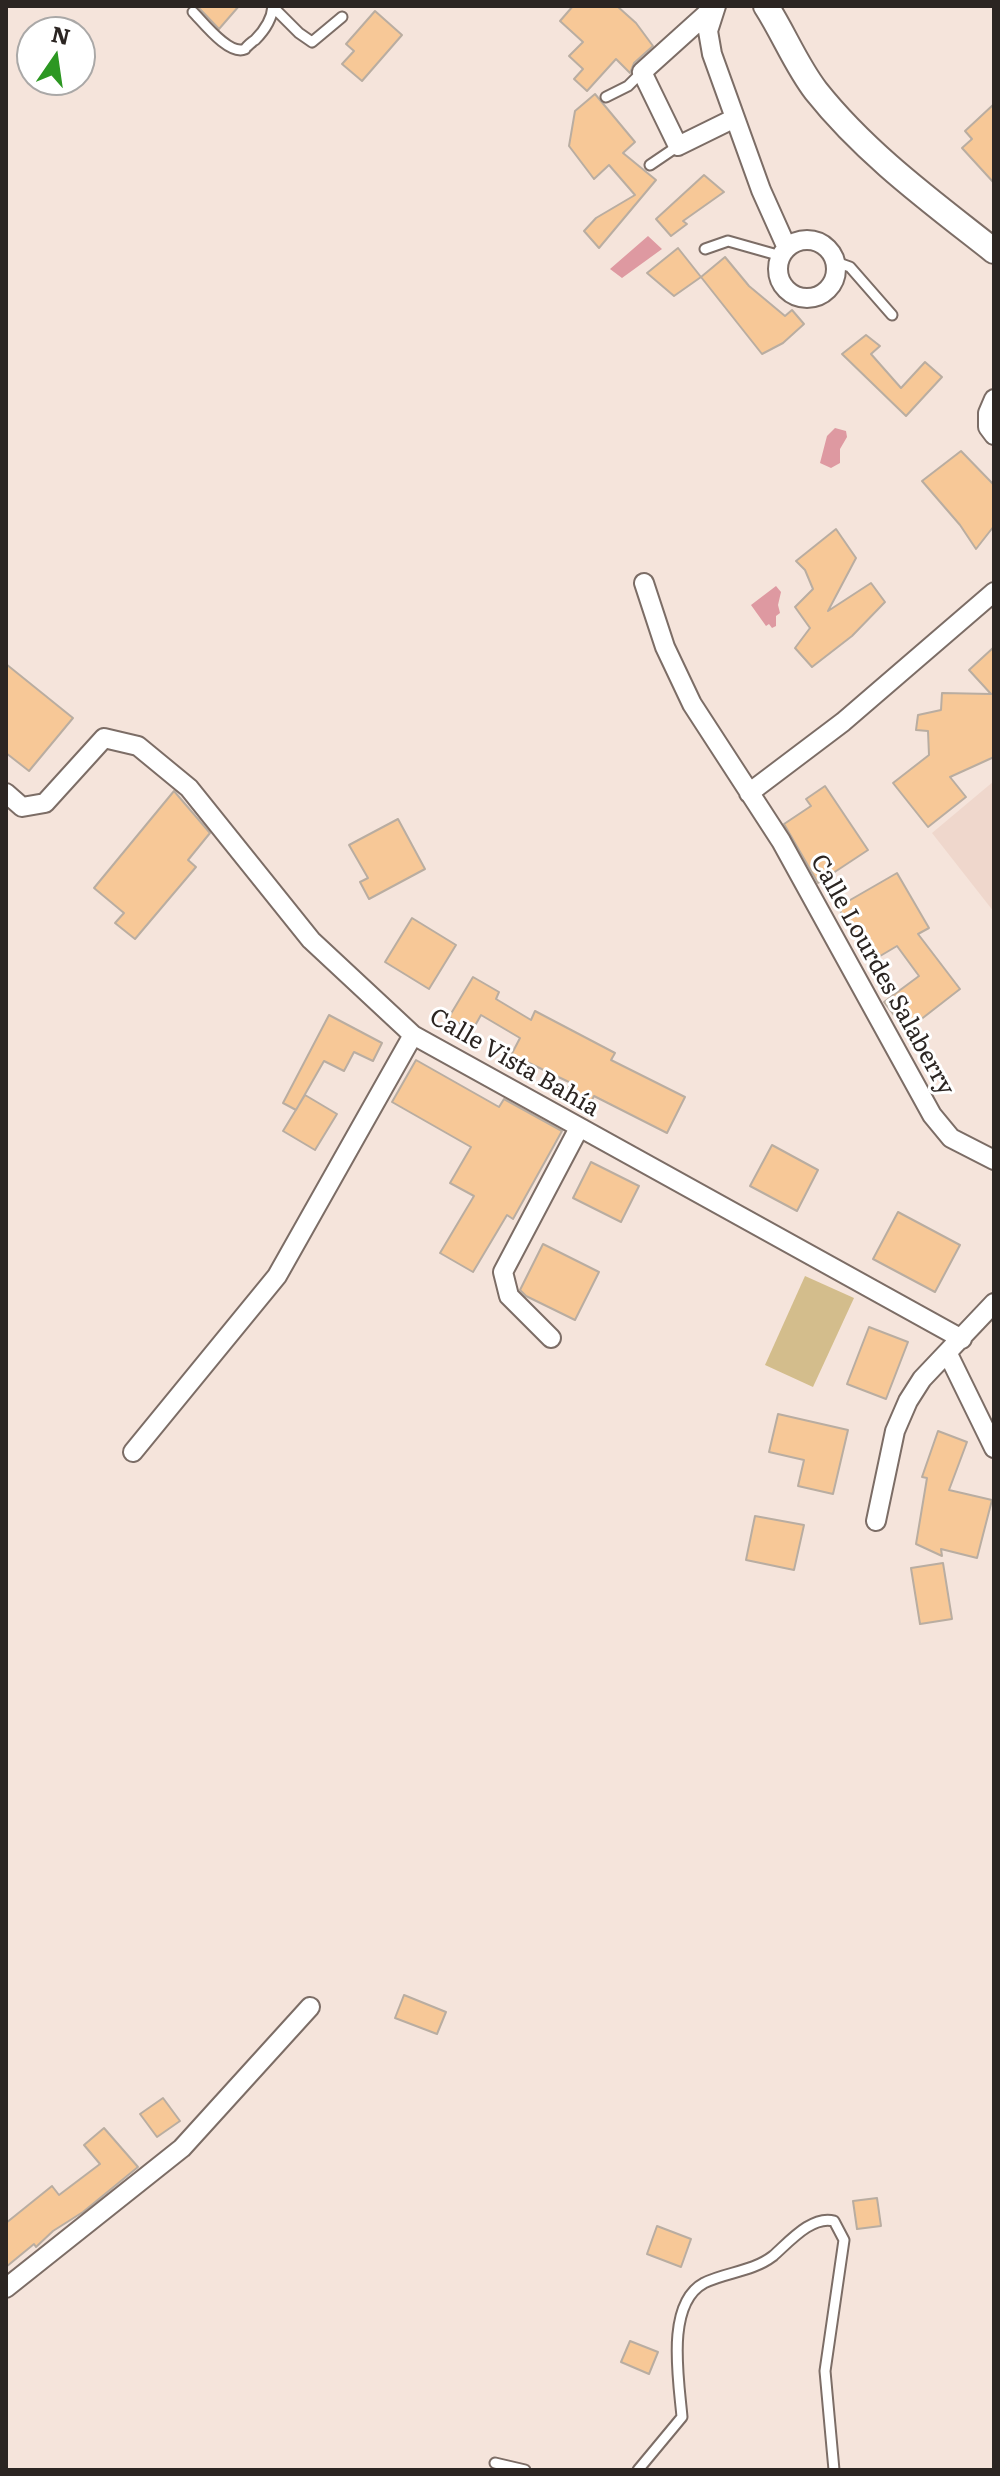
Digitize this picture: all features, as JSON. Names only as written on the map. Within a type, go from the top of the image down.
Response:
[{"type":"street","points":[[716,6],[642,72],[678,146],[735,118]]},
{"type":"street","points":[[716,6],[708,31],[712,54],[784,252],[779,276],[784,285],[800,297],[810,298],[828,290],[834,282],[836,262],[824,245],[815,241],[795,243],[784,252]]},
{"type":"street","points":[[766,6],[801,68],[835,111],[904,180],[994,251]]},
{"type":"street","points":[[994,399],[988,413],[988,427],[994,435]]},
{"type":"street","name":"Calle Lourdes Salaberry","points":[[644,583],[678,678],[692,704],[781,841],[932,1115],[951,1138],[994,1160]]},
{"type":"street","points":[[749,793],[843,722],[994,592]]},
{"type":"street","name":"Calle Vista Bahía","points":[[6,793],[22,807],[45,803],[104,738],[138,746],[189,788],[311,940],[413,1035],[962,1339]]},
{"type":"street","points":[[133,1452],[277,1276],[413,1035]]},
{"type":"street","points":[[551,1338],[509,1296],[503,1272],[579,1128]]},
{"type":"street","points":[[876,1521],[895,1431],[922,1379],[994,1303]]},
{"type":"street","points":[[948,1354],[994,1448]]},
{"type":"street","points":[[6,2288],[182,2148],[310,2007]]},
{"type":"lane","points":[[193,12],[223,43],[238,50],[245,49],[260,35],[271,19],[274,7]]},
{"type":"lane","points":[[274,7],[312,42],[342,17]]},
{"type":"lane","points":[[606,97],[628,86],[642,72]]},
{"type":"lane","points":[[650,165],[678,146]]},
{"type":"lane","points":[[705,249],[728,241],[784,252]]},
{"type":"lane","points":[[836,262],[850,267],[892,315]]},
{"type":"lane","points":[[638,2470],[682,2417],[676,2332],[689,2298],[702,2284],[762,2264],[814,2223],[825,2218],[834,2221],[844,2240],[825,2371],[834,2470]]},
{"type":"lane","points":[[495,2463],[525,2470]]},
{"type":"shaded area","points":[[648,236],[662,249],[622,278],[610,269]]},
{"type":"shaded area","points":[[835,428],[846,431],[847,437],[840,449],[840,463],[831,468],[820,463],[827,436]]},
{"type":"shaded area","points":[[776,586],[781,592],[780,613],[776,616],[776,626],[772,628],[769,624],[766,626],[751,605]]},
{"type":"shaded area","points":[[994,781],[994,912],[932,833]]},
{"type":"shaded area","points":[[805,1276],[854,1298],[813,1387],[765,1365]]},
{"type":"building","points":[[197,6],[239,6],[219,29]]},
{"type":"building","points":[[573,6],[617,6],[636,23],[653,46],[634,63],[630,73],[616,59],[587,91],[574,79],[583,69],[569,56],[583,42],[560,21]]},
{"type":"building","points":[[375,11],[402,35],[362,81],[342,64],[354,51],[346,44]]},
{"type":"building","points":[[595,94],[635,142],[623,153],[656,180],[599,248],[584,231],[596,218],[635,195],[609,165],[594,179],[569,146],[575,111]]},
{"type":"building","points":[[994,104],[994,183],[962,148],[972,139],[965,131]]},
{"type":"building","points":[[704,175],[724,192],[683,221],[687,224],[671,236],[656,219]]},
{"type":"building","points":[[678,248],[701,277],[674,296],[647,273]]},
{"type":"building","points":[[725,257],[749,286],[785,316],[792,310],[804,324],[783,343],[762,354],[701,277]]},
{"type":"building","points":[[866,335],[880,346],[871,354],[901,388],[925,362],[942,377],[906,416],[842,354]]},
{"type":"building","points":[[961,451],[994,485],[994,526],[976,549],[922,481]]},
{"type":"building","points":[[836,529],[856,558],[828,611],[871,583],[885,602],[852,636],[812,667],[795,648],[810,628],[795,607],[813,589],[805,570],[796,561]]},
{"type":"building","points":[[994,647],[994,757],[950,777],[966,797],[928,827],[893,783],[929,755],[928,731],[916,730],[918,715],[941,710],[942,693],[991,694],[969,670]]},
{"type":"building","points":[[6,664],[73,718],[29,771],[6,753]]},
{"type":"building","points":[[825,786],[868,850],[818,883],[784,824],[811,806],[806,799]]},
{"type":"building","points":[[174,791],[210,833],[188,860],[196,867],[135,939],[115,923],[124,913],[94,888]]},
{"type":"building","points":[[398,819],[425,869],[369,899],[360,882],[368,878],[349,845]]},
{"type":"building","points":[[897,873],[929,928],[918,934],[960,989],[906,1031],[884,1002],[919,976],[897,946],[870,962],[838,907]]},
{"type":"building","points":[[412,918],[456,945],[429,989],[385,962]]},
{"type":"building","points":[[473,977],[499,992],[496,999],[531,1020],[535,1011],[615,1053],[611,1060],[685,1097],[667,1133],[594,1096],[589,1106],[565,1095],[571,1083],[527,1062],[522,1071],[507,1063],[520,1038],[481,1015],[472,1031],[449,1017]]},
{"type":"building","points":[[329,1015],[382,1043],[373,1061],[354,1052],[344,1071],[324,1061],[296,1110],[283,1103]]},
{"type":"building","points":[[416,1060],[499,1107],[504,1099],[562,1131],[513,1219],[507,1215],[473,1272],[440,1253],[474,1196],[450,1183],[471,1147],[392,1102]]},
{"type":"building","points":[[305,1095],[337,1114],[315,1150],[283,1131]]},
{"type":"building","points":[[772,1145],[818,1170],[797,1211],[750,1186]]},
{"type":"building","points":[[591,1162],[639,1186],[621,1222],[573,1198]]},
{"type":"building","points":[[898,1212],[960,1245],[935,1292],[873,1259]]},
{"type":"building","points":[[543,1244],[599,1272],[575,1320],[520,1290]]},
{"type":"building","points":[[869,1327],[908,1342],[886,1399],[847,1384]]},
{"type":"building","points":[[778,1414],[848,1430],[833,1494],[798,1486],[804,1460],[769,1452]]},
{"type":"building","points":[[938,1431],[967,1442],[949,1490],[992,1500],[977,1558],[941,1549],[942,1556],[916,1544],[927,1478],[922,1477]]},
{"type":"building","points":[[755,1516],[804,1525],[794,1570],[746,1560]]},
{"type":"building","points":[[943,1563],[952,1619],[920,1624],[911,1568]]},
{"type":"building","points":[[404,1995],[446,2012],[437,2034],[395,2018]]},
{"type":"building","points":[[163,2098],[180,2121],[157,2137],[140,2114]]},
{"type":"building","points":[[104,2128],[138,2167],[83,2212],[53,2231],[36,2247],[34,2244],[6,2267],[6,2223],[52,2186],[59,2195],[100,2164],[84,2145]]},
{"type":"building","points":[[877,2198],[881,2226],[857,2229],[853,2201]]},
{"type":"building","points":[[657,2226],[691,2239],[681,2267],[647,2254]]},
{"type":"building","points":[[630,2341],[658,2352],[649,2374],[621,2362]]}]
